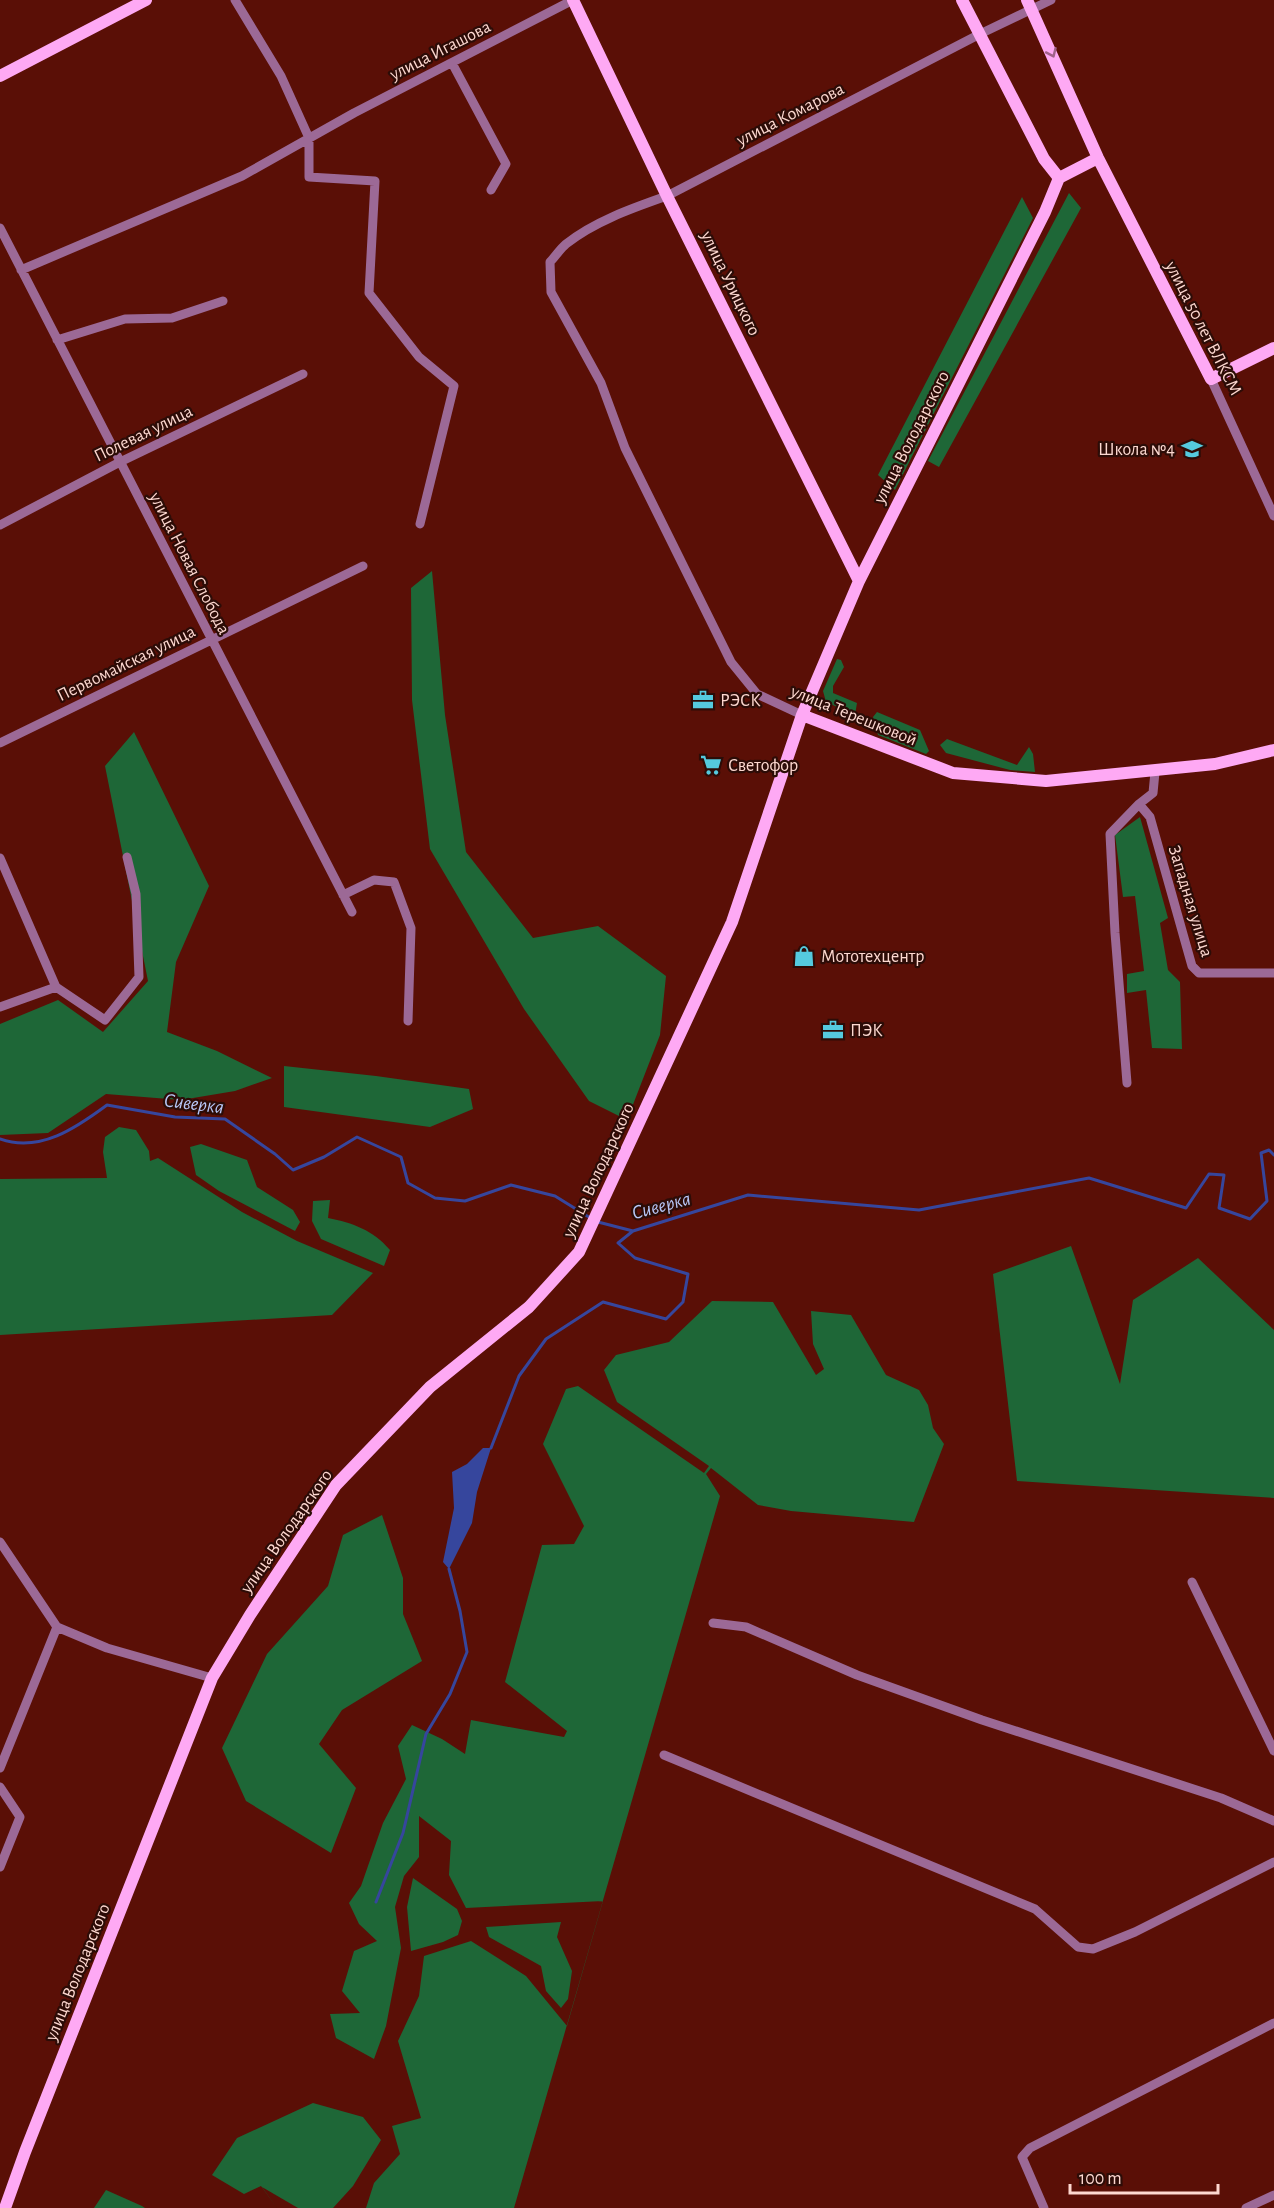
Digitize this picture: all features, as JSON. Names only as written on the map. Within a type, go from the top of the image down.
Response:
[{"type":"main road","points":[[0,76],[146,0]]},
{"type":"main road","name":"улица Урицкого","points":[[573,0],[667,196],[859,581]]},
{"type":"main road","points":[[962,0],[1044,159],[1059,178],[1098,158]]},
{"type":"main road","name":"улица 50 лет ВЛКСМ","points":[[1030,5],[1098,158],[1211,379]]},
{"type":"main road","name":"улица Володарского","points":[[5,2208],[212,1678],[250,1615],[336,1485],[430,1387],[529,1307],[579,1252],[732,922],[802,715],[859,581],[1040,222],[1059,178]]},
{"type":"main road","points":[[1211,379],[1274,348]]},
{"type":"main road","name":"улица Терешковой","points":[[802,715],[953,773],[1046,782],[1215,764],[1274,750]]},
{"type":"street","points":[[235,0],[281,76],[309,138],[309,177],[375,181],[369,293],[420,357],[454,386],[420,524]]},
{"type":"street","name":"улица Игашова","points":[[21,270],[242,176],[354,113],[573,0]]},
{"type":"street","name":"улица Комарова","points":[[550,262],[564,245],[591,228],[624,211],[667,196],[980,34],[1030,5],[1051,0]]},
{"type":"street","points":[[452,63],[506,164],[491,190]]},
{"type":"street","name":"улица Новая Слобода","points":[[0,228],[352,912]]},
{"type":"street","name":"улица Терешковой","points":[[550,262],[551,292],[601,383],[625,448],[731,662],[757,694],[802,715]]},
{"type":"street","points":[[57,340],[125,319],[172,318],[223,301]]},
{"type":"street","name":"Полевая улица","points":[[0,525],[120,462],[303,374]]},
{"type":"street","name":"улица 50 лет ВЛКСМ","points":[[1211,379],[1274,516]]},
{"type":"street","name":"Первомайская улица","points":[[0,743],[363,566]]},
{"type":"street","points":[[1127,1083],[1110,834],[1153,793],[1155,772]]},
{"type":"street","name":"Западная улица","points":[[1139,804],[1150,817],[1192,966],[1199,973],[1274,973]]},
{"type":"street","points":[[0,858],[56,987],[105,1020],[139,977],[136,894],[127,856]]},
{"type":"street","points":[[0,883],[10,878]]},
{"type":"street","points":[[343,895],[374,880],[394,882],[411,928],[408,1021]]},
{"type":"street","points":[[0,1007],[56,987]]},
{"type":"street","points":[[0,1542],[57,1627],[107,1648],[212,1678]]},
{"type":"street","points":[[1192,1582],[1274,1751]]},
{"type":"street","points":[[713,1623],[746,1627],[857,1675],[982,1720],[1221,1798],[1274,1821]]},
{"type":"street","points":[[0,1768],[57,1627]]},
{"type":"street","points":[[664,1755],[1035,1909],[1078,1947],[1093,1949],[1135,1932],[1274,1862]]},
{"type":"street","points":[[0,1787],[20,1817],[0,1867]]},
{"type":"street","points":[[1044,2208],[1022,2157],[1030,2148],[1274,2024]]},
{"type":"street","points":[[1246,2208],[1274,2195]]},
{"type":"green space","points":[[1069,193],[1081,208],[939,467],[928,461]]},
{"type":"green space","points":[[1022,197],[1033,218],[895,490],[878,475]]},
{"type":"green space","points":[[432,571],[445,715],[466,852],[533,938],[598,926],[666,976],[660,1035],[627,1120],[589,1101],[524,1009],[430,849],[412,700],[411,588]]},
{"type":"green space","points":[[837,659],[841,660],[844,667],[833,686],[833,693],[857,703],[855,715],[826,702],[823,691]]},
{"type":"green space","points":[[877,712],[920,730],[929,751],[926,754],[878,735],[873,717]]},
{"type":"green space","points":[[134,732],[209,886],[176,962],[167,1032],[217,1051],[272,1078],[235,1091],[181,1100],[106,1094],[48,1133],[0,1135],[0,1024],[58,1000],[103,1032],[148,981],[105,766]]},
{"type":"green space","points":[[947,739],[1017,765],[1029,747],[1033,754],[1035,772],[1010,770],[946,753],[940,745]]},
{"type":"green space","points":[[1140,817],[1168,918],[1160,923],[1168,970],[1180,982],[1182,1049],[1152,1048],[1146,990],[1127,993],[1127,974],[1144,971],[1135,896],[1123,897],[1115,835]]},
{"type":"green space","points":[[284,1066],[469,1089],[473,1109],[430,1127],[284,1107]]},
{"type":"green space","points":[[119,1127],[136,1130],[149,1151],[150,1161],[158,1158],[242,1212],[297,1241],[373,1273],[332,1315],[0,1335],[0,1179],[107,1178],[103,1152],[105,1137]]},
{"type":"green space","points":[[201,1144],[247,1160],[257,1187],[293,1210],[300,1222],[295,1231],[219,1191],[196,1175],[190,1147]]},
{"type":"green space","points":[[330,1200],[328,1218],[362,1228],[377,1237],[390,1250],[384,1266],[321,1239],[312,1221],[313,1201]]},
{"type":"green space","points":[[1071,1246],[1120,1384],[1133,1300],[1198,1258],[1274,1330],[1274,1498],[1017,1481],[993,1274]]},
{"type":"green space","points":[[712,1301],[773,1302],[816,1375],[824,1369],[813,1344],[811,1311],[851,1315],[886,1375],[919,1390],[928,1405],[933,1428],[944,1444],[914,1522],[791,1511],[758,1505],[711,1468],[706,1474],[720,1496],[603,1901],[466,1908],[449,1875],[451,1841],[419,1816],[419,1857],[404,1876],[395,1907],[401,1948],[386,2026],[374,2059],[336,2038],[330,2014],[360,2013],[342,1991],[354,1951],[377,1941],[359,1924],[349,1903],[361,1886],[383,1823],[406,1779],[398,1746],[412,1725],[442,1739],[465,1754],[471,1720],[564,1737],[567,1731],[505,1682],[542,1545],[574,1544],[584,1526],[543,1444],[566,1389],[578,1386],[704,1473],[709,1466],[617,1402],[604,1370],[616,1355],[669,1342]]},
{"type":"green space","points":[[382,1515],[403,1578],[403,1614],[422,1661],[342,1710],[319,1744],[356,1788],[331,1853],[246,1801],[222,1748],[267,1654],[328,1586],[343,1535]]},
{"type":"green space","points":[[413,1878],[457,1909],[462,1921],[458,1935],[411,1951],[407,1907]]},
{"type":"green space","points":[[561,1922],[557,1937],[572,1971],[568,1999],[561,2008],[546,1991],[541,1966],[489,1937],[486,1927]]},
{"type":"green space","points":[[471,1941],[526,1976],[567,2026],[514,2208],[366,2208],[374,2183],[400,2154],[392,2126],[421,2118],[398,2041],[419,1996],[424,1956]]},
{"type":"green space","points":[[313,2103],[363,2117],[381,2140],[353,2186],[333,2208],[298,2208],[262,2187],[277,2208],[261,2186],[244,2194],[212,2175],[237,2138]]},
{"type":"green space","points":[[106,2190],[142,2206],[145,2208],[94,2208]]},
{"type":"water","points":[[483,1448],[491,1448],[477,1492],[472,1523],[449,1569],[443,1562],[454,1508],[452,1472],[467,1464]]},
{"type":"waterway","name":"Сиверка","points":[[0,1139],[15,1143],[29,1143],[57,1136],[83,1122],[107,1105],[175,1117],[225,1119],[275,1154],[293,1170],[324,1157],[357,1137],[401,1157],[408,1183],[435,1198],[465,1201],[511,1185],[555,1196],[592,1219]]},
{"type":"waterway","name":"Сиверка","points":[[598,1222],[633,1231],[748,1195],[919,1210],[1089,1178],[1186,1208],[1209,1174],[1224,1175],[1219,1208],[1250,1219],[1267,1201],[1261,1153],[1269,1150],[1274,1155]]},
{"type":"waterway","points":[[491,1448],[519,1376],[546,1339],[603,1302],[666,1319],[683,1302],[688,1274],[635,1258],[618,1243],[633,1231]]},
{"type":"waterway","points":[[376,1902],[403,1833],[426,1734],[450,1694],[467,1652],[460,1611],[449,1569]]},
{"type":"place","name":"Школа №4","points":[[1192,449]]},
{"type":"place","name":"РЭСК","points":[[703,700]]},
{"type":"place","name":"Светофор","points":[[711,765]]},
{"type":"place","name":"Мототехцентр","points":[[804,956]]},
{"type":"place","name":"ПЭК","points":[[833,1030]]}]
